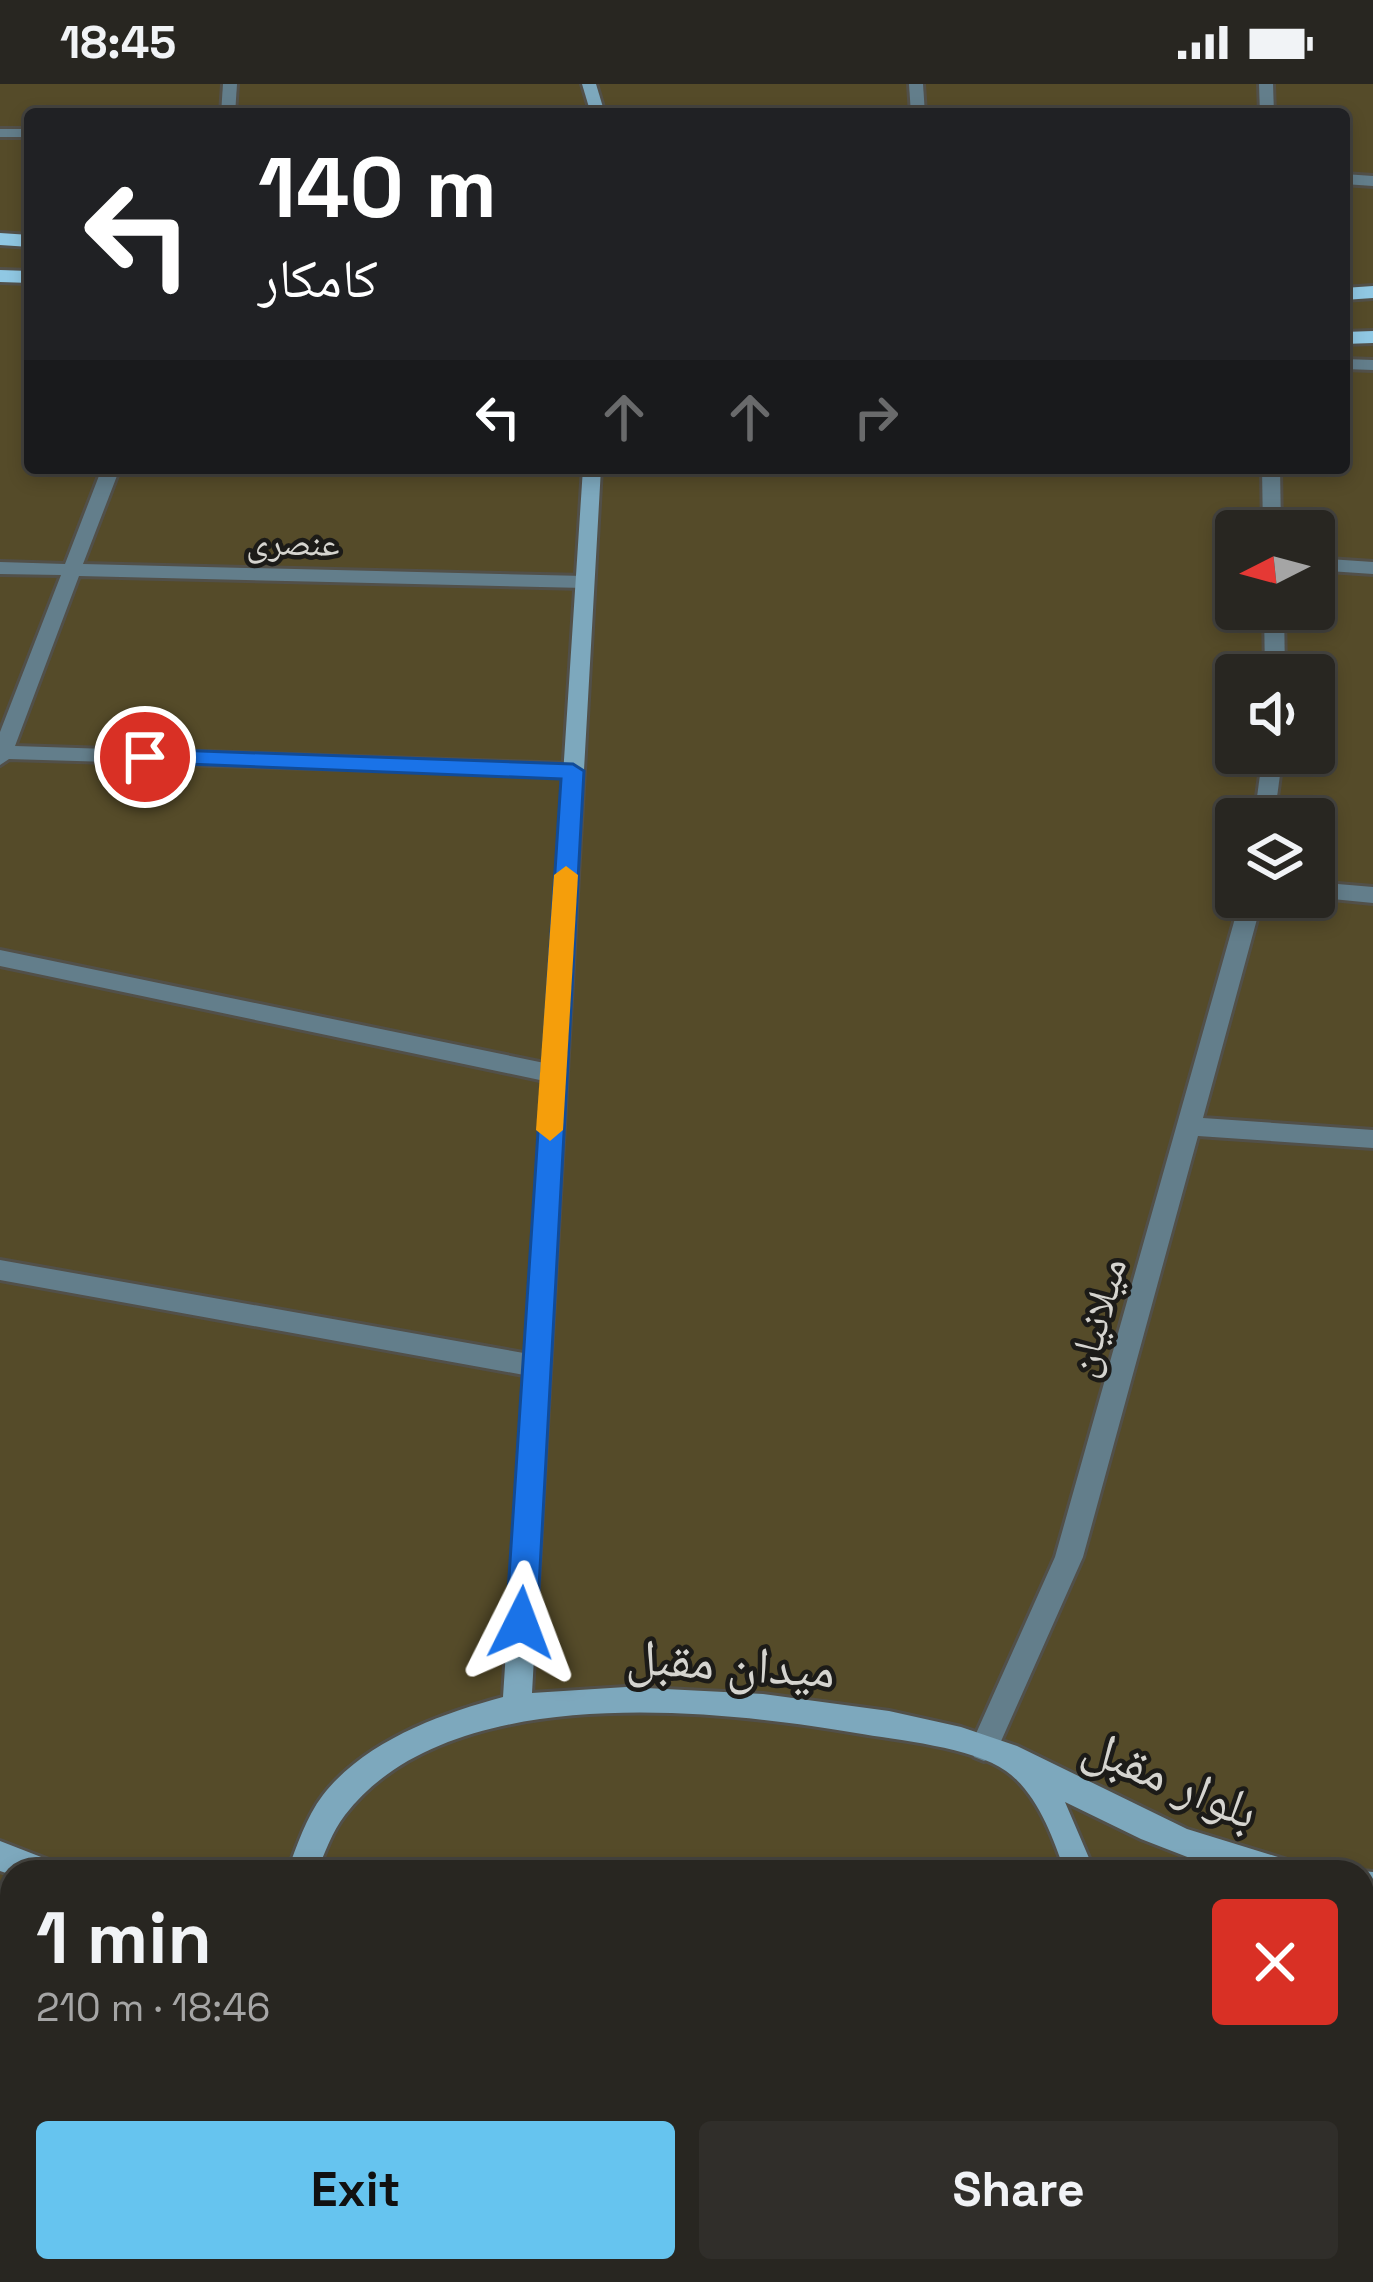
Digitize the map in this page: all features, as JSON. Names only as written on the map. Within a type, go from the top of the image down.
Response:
[{"type":"main road","points":[[517,1709],[592,474]]},
{"type":"main road","name":"میدان مقبل","points":[[308,1860],[336,1802],[386,1760],[455,1724],[517,1709],[627,1701],[753,1706],[893,1724],[984,1747],[1023,1766]]},
{"type":"main road","points":[[1023,1766],[1069,1838],[1076,1860]]},
{"type":"main road","name":"بلوار مقبل","points":[[1023,1766],[1232,1860]]},
{"type":"street","points":[[109,474],[1,754],[573,771]]},
{"type":"street","points":[[1271,474],[1272,510]]},
{"type":"street","points":[[1335,565],[1373,568]]},
{"type":"street","name":"عنصری","points":[[0,568],[585,582]]},
{"type":"street","points":[[1335,892],[1373,895]]},
{"type":"street","name":"میلانیان","points":[[984,1747],[1070,1557],[1246,918]]},
{"type":"street","points":[[0,958],[554,1074]]},
{"type":"street","points":[[1191,1126],[1373,1139]]},
{"type":"street","points":[[0,1270],[535,1366]]},
{"type":"shaded area","points":[[0,84],[1373,84],[1373,1860],[0,1860]]},
{"type":"slow traffic","points":[[550,1130],[566,875]]},
{"type":"route","points":[[145,757],[573,771],[521,1623]]}]
